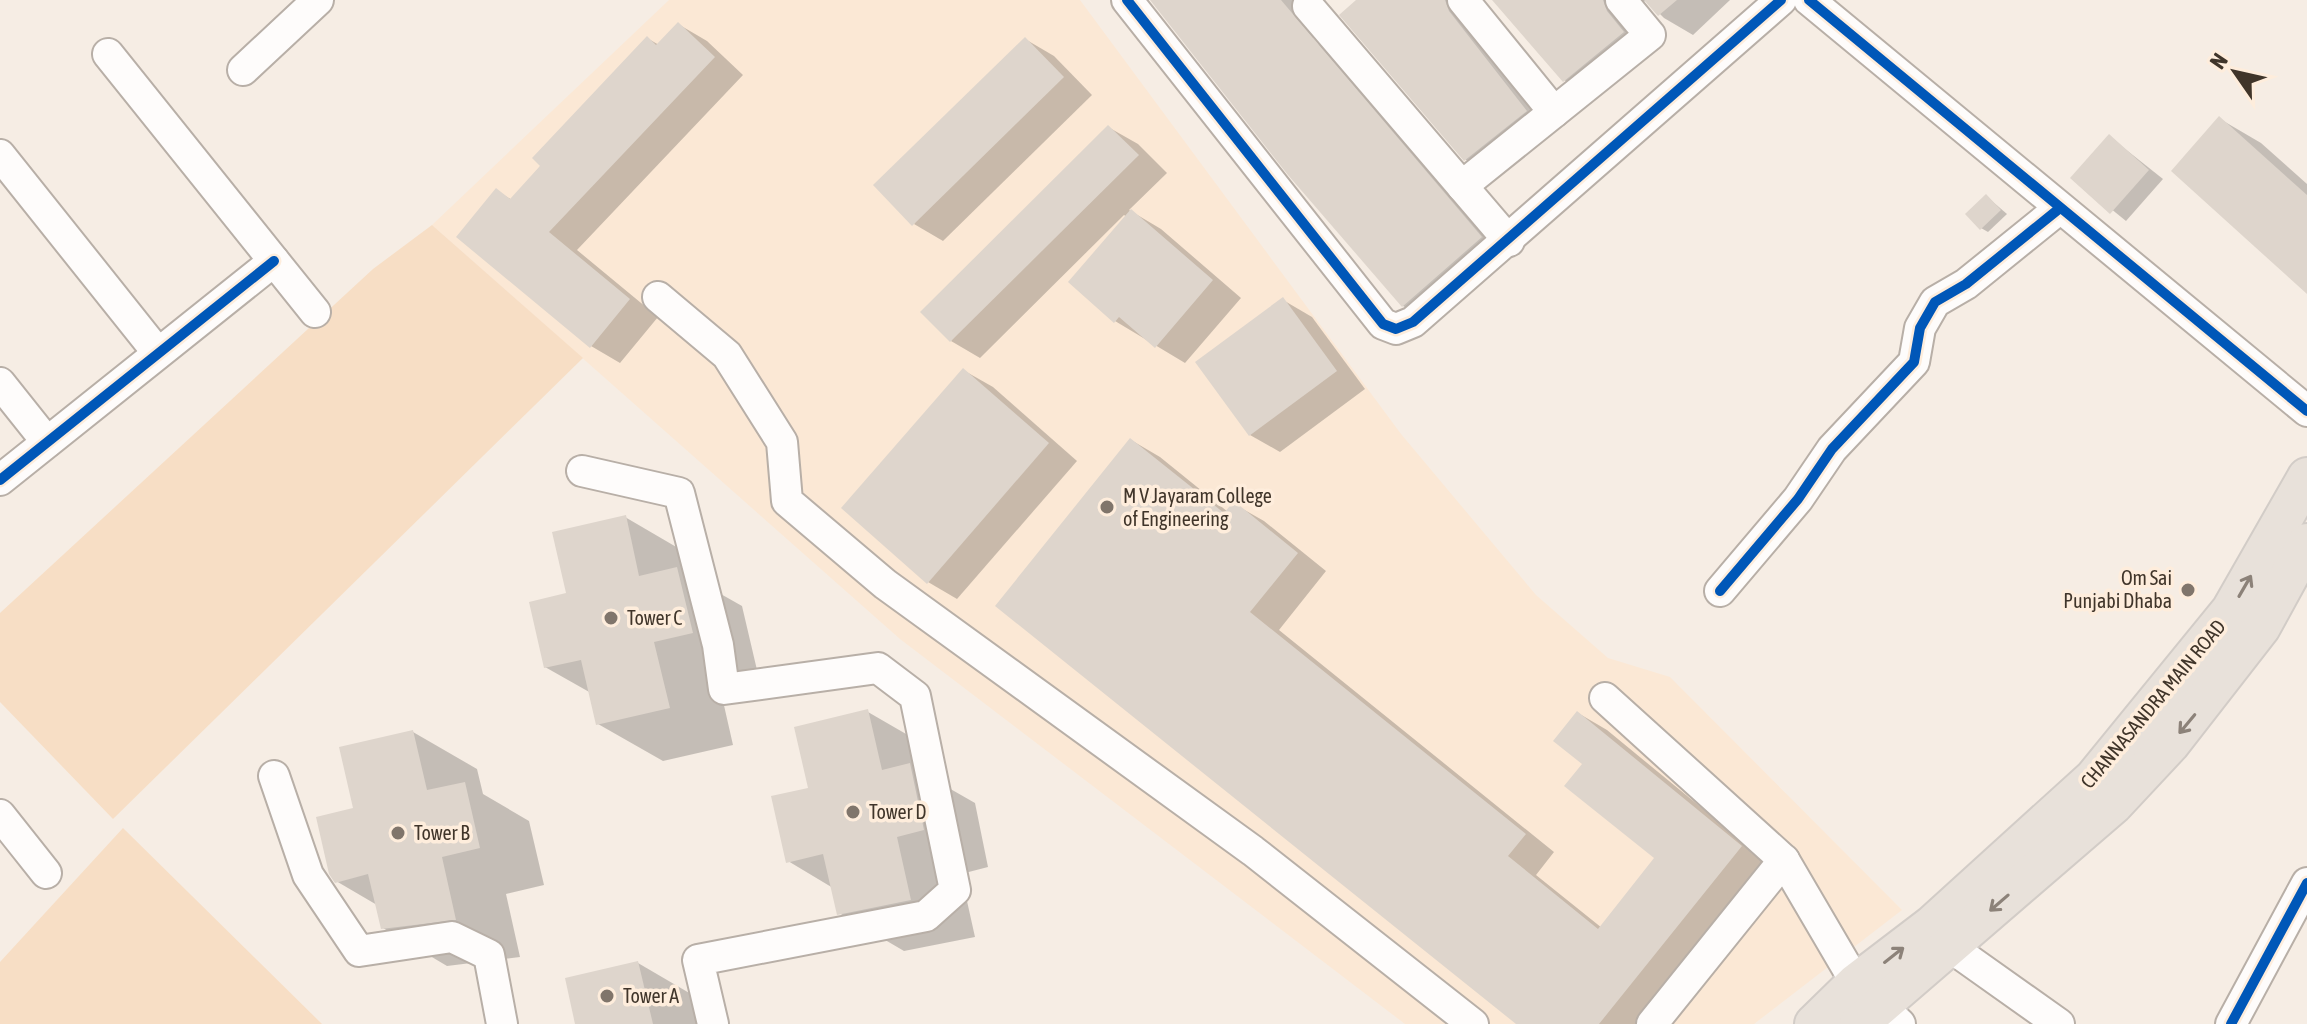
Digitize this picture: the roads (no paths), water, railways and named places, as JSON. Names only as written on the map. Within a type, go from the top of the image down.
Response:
[{"type":"main road","name":"CHANNASANDRA MAIN ROAD","points":[[1814,1024],[1874,1009],[2114,804],[2170,744],[2205,673],[2231,610],[2307,477]]},
{"type":"main road","name":"CHANNASANDRA MAIN ROAD","points":[[1874,1009],[1932,925],[2205,673],[2261,627],[2307,543]]},
{"type":"street","points":[[243,70],[318,0]]},
{"type":"street","points":[[1127,0],[1383,324],[1396,329],[1413,322],[1509,241],[1781,0]]},
{"type":"street","points":[[1463,0],[1554,112]]},
{"type":"street","points":[[1462,186],[1650,35],[1621,0]]},
{"type":"street","points":[[1809,0],[2307,411]]},
{"type":"street","points":[[1309,2],[1509,241]]},
{"type":"street","points":[[108,54],[315,312]]},
{"type":"street","points":[[0,155],[158,353]]},
{"type":"street","points":[[1720,591],[1798,499],[1832,449],[1914,362],[1920,328],[1935,302],[1966,284],[2060,208]]},
{"type":"street","points":[[0,480],[274,261]]},
{"type":"street","points":[[658,297],[727,355],[782,442],[787,501],[885,584],[1253,851],[1473,1024]]},
{"type":"street","points":[[0,383],[47,442]]},
{"type":"street","points":[[582,471],[679,493],[718,645],[724,689],[878,668],[915,696],[955,890],[926,916],[698,960],[713,1024]]},
{"type":"street","points":[[1605,698],[1784,860],[1874,1009]]},
{"type":"street","points":[[274,776],[308,875],[359,951],[452,937],[463,940],[489,955],[502,1024]]},
{"type":"street","points":[[0,815],[46,873]]},
{"type":"street","points":[[1652,1024],[1784,860]]},
{"type":"street","points":[[2231,1024],[2307,883]]},
{"type":"street","points":[[1949,946],[2059,1024]]},
{"type":"place","name":"M V Jayaram College of Engineering","points":[[1107,507]]},
{"type":"place","name":"Om Sai Punjabi Dhaba","points":[[2188,590]]},
{"type":"place","name":"Tower C","points":[[611,618]]},
{"type":"place","name":"Tower D","points":[[853,812]]},
{"type":"place","name":"Tower B","points":[[398,833]]},
{"type":"place","name":"Tower A","points":[[607,996]]}]
